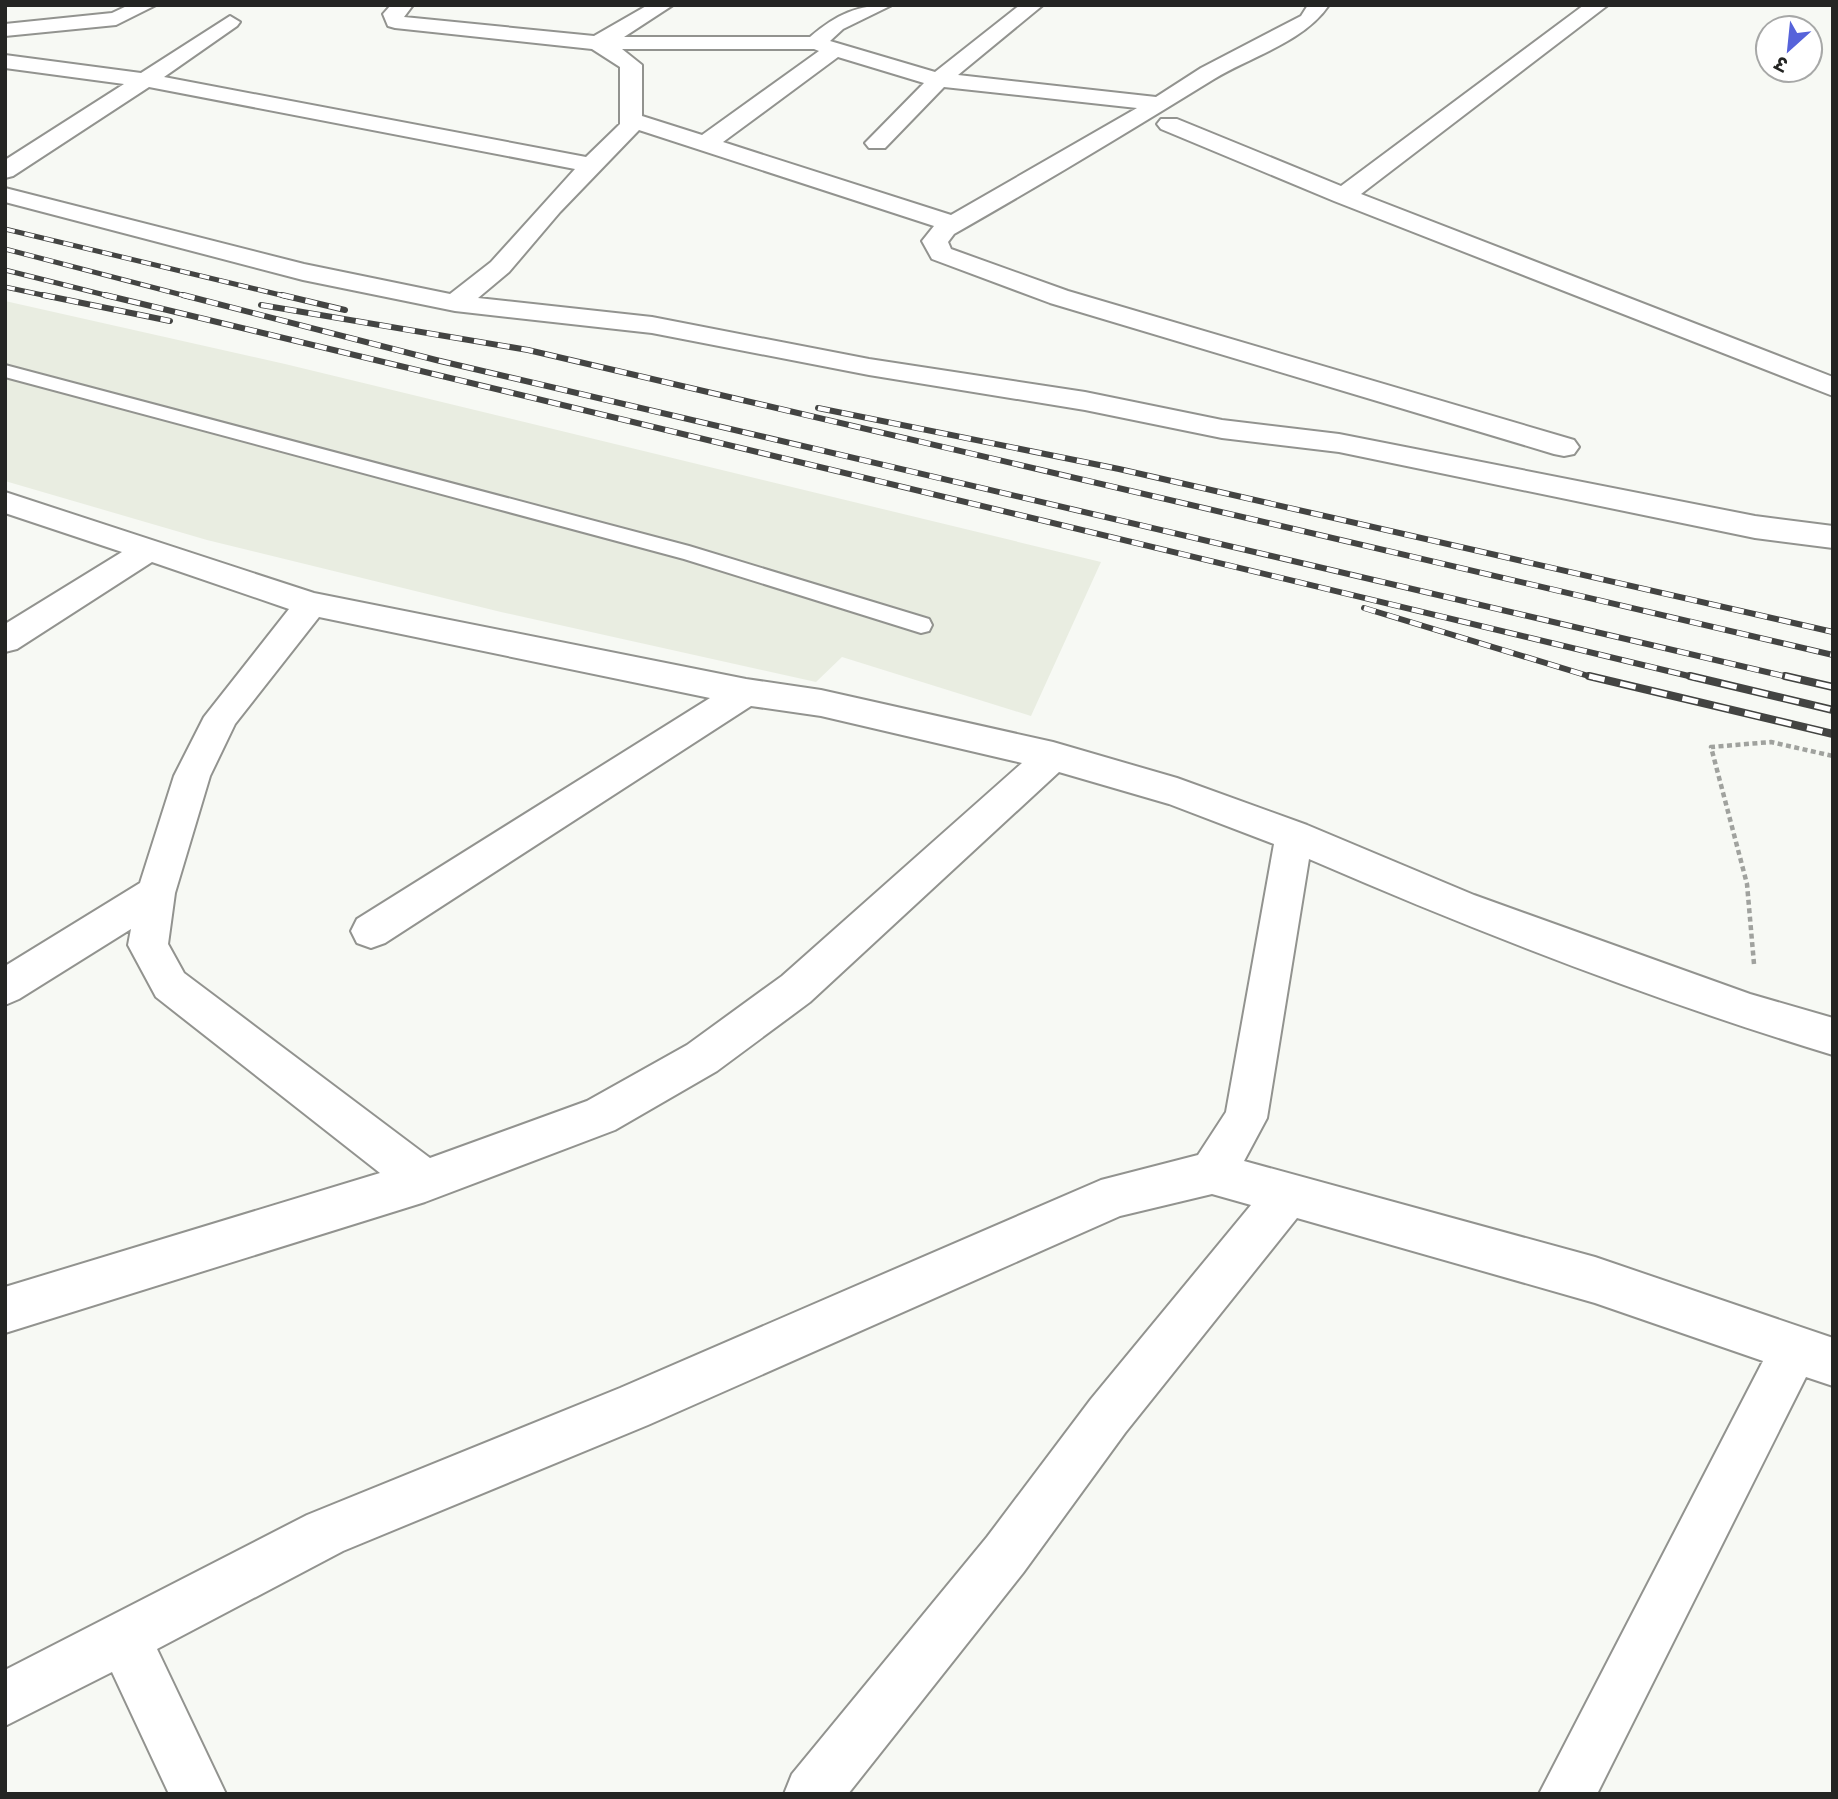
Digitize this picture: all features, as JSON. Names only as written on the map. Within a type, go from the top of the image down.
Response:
[{"type":"street","points":[[5,30],[116,19],[146,5]]},
{"type":"street","points":[[403,5],[393,14],[395,22],[597,43],[825,46],[940,80],[1165,114],[1343,196],[1833,387]]},
{"type":"street","points":[[597,43],[663,5]]},
{"type":"street","points":[[705,144],[825,46],[836,25],[882,5]]},
{"type":"street","points":[[877,143],[940,80],[1033,5]]},
{"type":"street","points":[[1319,5],[1308,20],[1209,73],[1165,114],[1111,135],[953,223],[935,241],[941,254],[960,263],[1254,356],[1564,447]]},
{"type":"street","points":[[1343,196],[1598,5]]},
{"type":"street","points":[[5,171],[230,22]]},
{"type":"street","points":[[455,303],[500,267],[591,165],[631,125],[631,65],[597,43]]},
{"type":"street","points":[[5,61],[145,80],[591,165]]},
{"type":"street","points":[[631,120],[953,223]]},
{"type":"street","points":[[5,195],[303,272],[455,303],[652,325],[869,368],[1085,401],[1222,429],[1339,443],[1755,527],[1833,537]]},
{"type":"street","points":[[5,502],[311,604],[746,692],[821,703],[1053,756],[1178,792],[1294,836],[1460,907],[1750,1012],[1833,1037]]},
{"type":"street","points":[[5,640],[147,551]]},
{"type":"street","points":[[311,604],[221,717],[192,776],[156,893],[148,945],[170,985],[425,1181]]},
{"type":"street","points":[[371,932],[746,692]]},
{"type":"street","points":[[5,1310],[425,1181],[600,1116],[702,1058],[796,989],[1053,756]]},
{"type":"street","points":[[1212,1172],[1246,1118],[1294,836]]},
{"type":"street","points":[[5,988],[156,893]]},
{"type":"street","points":[[5,1699],[325,1532],[643,1403],[1117,1195],[1212,1172],[1595,1280],[1814,1356],[1567,1794]]},
{"type":"street","points":[[812,1794],[1005,1555],[1108,1416],[1289,1195]]},
{"type":"street","points":[[124,1638],[198,1794]]},
{"type":"lane","points":[[5,371],[689,553],[921,625]]},
{"type":"path","points":[[1750,1012],[1756,937],[1731,817],[1712,747],[1771,742],[1833,756]]},
{"type":"shaded area","points":[[5,301],[285,364],[1101,562],[1031,716],[842,657],[816,682],[501,612],[207,540],[5,481]]},
{"type":"railway","points":[[5,229],[289,297]]},
{"type":"railway","points":[[5,249],[190,297]]},
{"type":"railway","points":[[5,270],[105,295]]},
{"type":"railway","points":[[5,287],[52,297]]},
{"type":"railway","points":[[43,295],[170,321]]},
{"type":"railway","points":[[105,295],[1697,678]]},
{"type":"railway","points":[[105,295],[113,297]]},
{"type":"railway","points":[[183,295],[436,360],[1792,678]]},
{"type":"railway","points":[[282,295],[345,310]]},
{"type":"railway","points":[[261,305],[528,350],[1833,655]]},
{"type":"railway","points":[[818,408],[1119,469],[1833,632]]},
{"type":"railway","points":[[1364,608],[1595,678]]},
{"type":"railway","points":[[1589,676],[1833,734]]},
{"type":"railway","points":[[1690,676],[1833,710]]},
{"type":"railway","points":[[1785,676],[1833,687]]}]
